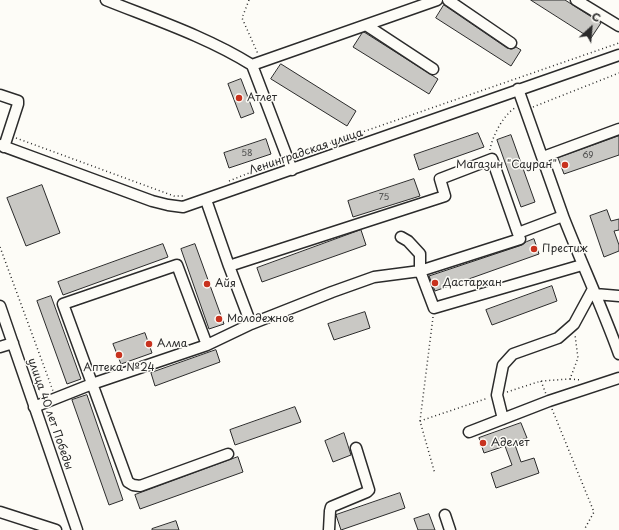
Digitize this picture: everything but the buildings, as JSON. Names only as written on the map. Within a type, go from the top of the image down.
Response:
[{"type":"street","points":[[106,0],[195,35],[257,64],[437,0]]},
{"type":"street","points":[[448,0],[511,43]]},
{"type":"street","points":[[576,0],[619,26]]},
{"type":"street","points":[[366,25],[432,69]]},
{"type":"street","name":"Ленинградская улица","points":[[2,146],[127,192],[168,205],[183,207],[292,170],[518,89],[619,56]]},
{"type":"street","points":[[257,64],[292,170]]},
{"type":"street","points":[[518,89],[563,216],[582,265],[606,317],[619,354]]},
{"type":"street","points":[[0,95],[18,101],[8,136],[2,146]]},
{"type":"street","points":[[543,157],[619,129]]},
{"type":"street","points":[[34,407],[92,384],[207,345],[251,324],[374,277],[420,270],[520,240],[492,159],[440,179],[445,196],[228,266]]},
{"type":"street","points":[[206,200],[228,266],[251,324]]},
{"type":"street","points":[[518,233],[563,216]]},
{"type":"street","points":[[401,237],[408,241],[420,254],[420,270],[434,308],[582,265]]},
{"type":"street","points":[[207,345],[177,265],[63,304],[128,482],[133,485],[140,486],[228,454]]},
{"type":"street","points":[[594,292],[619,296]]},
{"type":"street","points":[[503,419],[497,396],[503,365],[513,354],[558,338],[574,324],[594,292]]},
{"type":"street","name":"улица 40 лет Победы","points":[[0,306],[77,530]]},
{"type":"street","points":[[0,347],[13,343]]},
{"type":"street","points":[[469,432],[549,401],[619,378]]},
{"type":"street","points":[[329,530],[331,508],[369,490],[356,448]]},
{"type":"street","points":[[0,512],[56,530]]},
{"type":"street","points":[[444,515],[450,530]]},
{"type":"path","points":[[249,0],[242,18],[257,64]]},
{"type":"path","points":[[229,181],[288,158],[619,43]]},
{"type":"path","points":[[488,160],[492,140],[505,117],[512,109],[525,107],[619,73]]},
{"type":"path","points":[[8,136],[174,196],[188,196]]},
{"type":"path","points":[[0,247],[55,398]]},
{"type":"path","points":[[434,308],[420,421],[434,474]]},
{"type":"path","points":[[420,421],[541,381],[570,379],[578,358],[574,324]]},
{"type":"path","points":[[541,381],[594,512],[584,530]]},
{"type":"place","name":"Атлет","points":[[239,98]]},
{"type":"place","name":"Магазин \"Сауран\"","points":[[565,165]]},
{"type":"place","name":"Престиж","points":[[534,249]]},
{"type":"place","name":"Дастархан","points":[[435,283]]},
{"type":"place","name":"Айя","points":[[207,284]]},
{"type":"place","name":"Молодежное","points":[[219,319]]},
{"type":"place","name":"Алма","points":[[149,344]]},
{"type":"place","name":"Аптека №24","points":[[119,355]]},
{"type":"place","name":"Аделет","points":[[483,443]]}]
